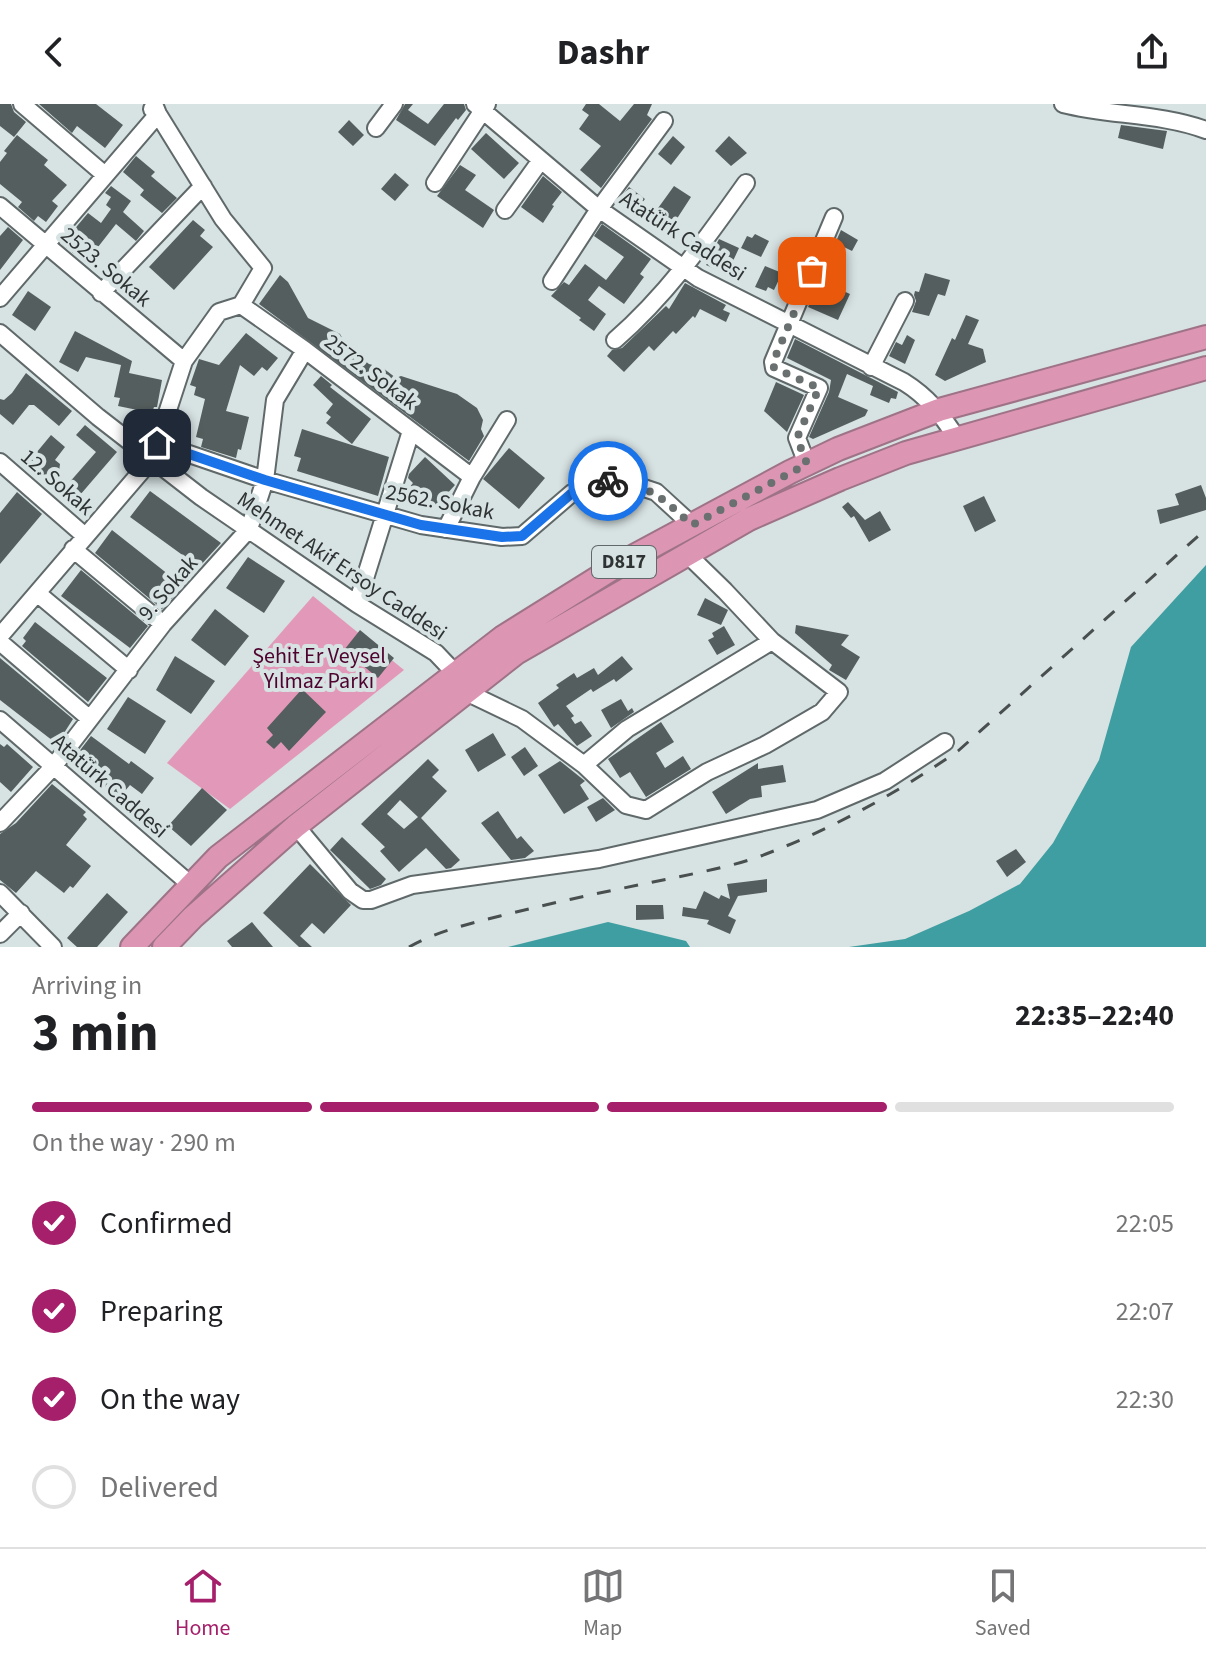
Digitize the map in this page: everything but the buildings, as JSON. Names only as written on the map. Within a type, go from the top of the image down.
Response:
[{"type":"highway","name":"D817","points":[[164,947],[193,917],[460,682],[503,637],[623,562],[807,464],[939,410],[1206,337]]},
{"type":"highway","name":"D817","points":[[132,947],[218,857],[460,682],[749,519],[840,479],[956,437],[1206,368]]},
{"type":"street","points":[[22,104],[105,175]]},
{"type":"street","points":[[376,128],[394,104]]},
{"type":"street","points":[[1063,104],[1086,110],[1178,120],[1206,130]]},
{"type":"street","points":[[435,183],[482,106]]},
{"type":"street","name":"Atatürk Caddesi","points":[[482,106],[599,209],[685,269],[914,388],[939,410],[956,437]]},
{"type":"street","points":[[0,298],[105,175],[153,107],[223,219],[263,268],[241,305],[219,312],[184,361],[154,451],[37,593],[3,626]]},
{"type":"street","points":[[552,281],[599,209],[664,121]]},
{"type":"street","points":[[505,210],[541,160]]},
{"type":"street","points":[[615,340],[685,269],[746,183]]},
{"type":"street","points":[[101,293],[203,186]]},
{"type":"street","name":"2523. Sokak","points":[[0,206],[184,361]]},
{"type":"street","points":[[807,464],[797,438],[819,388],[774,368],[773,362],[834,217]]},
{"type":"street","points":[[871,367],[905,301]]},
{"type":"street","name":"2572. Sokak","points":[[241,305],[472,477]]},
{"type":"street","name":"Mehmet Akif Ersoy Caddesi","points":[[0,333],[154,451],[249,529],[357,604],[436,653],[460,682],[522,719],[584,765],[626,805],[646,810],[707,772],[765,745],[822,712],[839,692],[772,641]]},
{"type":"street","name":"9. Sokak","points":[[0,823],[53,767],[163,624],[249,529],[265,480],[275,400],[305,350]]},
{"type":"street","points":[[446,529],[472,477],[507,420]]},
{"type":"street","points":[[357,604],[411,431]]},
{"type":"street","name":"2562. Sokak","points":[[154,451],[421,525],[502,537],[522,536],[572,493],[607,481],[632,484],[656,492],[692,525]]},
{"type":"street","name":"12. Sokak","points":[[0,462],[85,536]]},
{"type":"street","points":[[73,549],[163,624]]},
{"type":"street","points":[[584,765],[627,729],[772,641],[687,554]]},
{"type":"street","points":[[37,593],[129,670]]},
{"type":"street","points":[[0,642],[90,719]]},
{"type":"street","name":"Atatürk Caddesi","points":[[0,720],[191,885]]},
{"type":"street","points":[[296,826],[350,891],[363,900],[371,900],[412,885],[599,859],[817,810],[885,781],[945,742]]},
{"type":"street","points":[[0,893],[53,947]]},
{"type":"street","points":[[0,934],[21,913]]},
{"type":"green space","name":"Şehit Er Veysel Yılmaz Parkı","points":[[313,596],[404,670],[230,809],[167,763]]},
{"type":"water","points":[[1206,565],[1206,947],[849,947],[905,939],[1020,884],[1053,843],[1099,760],[1131,647]]},
{"type":"water","points":[[608,922],[686,941],[690,947],[508,947]]},
{"type":"railway","points":[[409,947],[442,932],[488,919],[744,861],[791,844],[865,808],[958,751],[1206,529]]},
{"type":"way so far","points":[[608,481],[632,484],[656,492],[692,525],[807,464],[797,438],[819,388],[774,368],[773,362],[812,271]]},
{"type":"route","points":[[157,443],[265,480],[421,525],[502,537],[522,536],[572,493],[608,481]]}]
